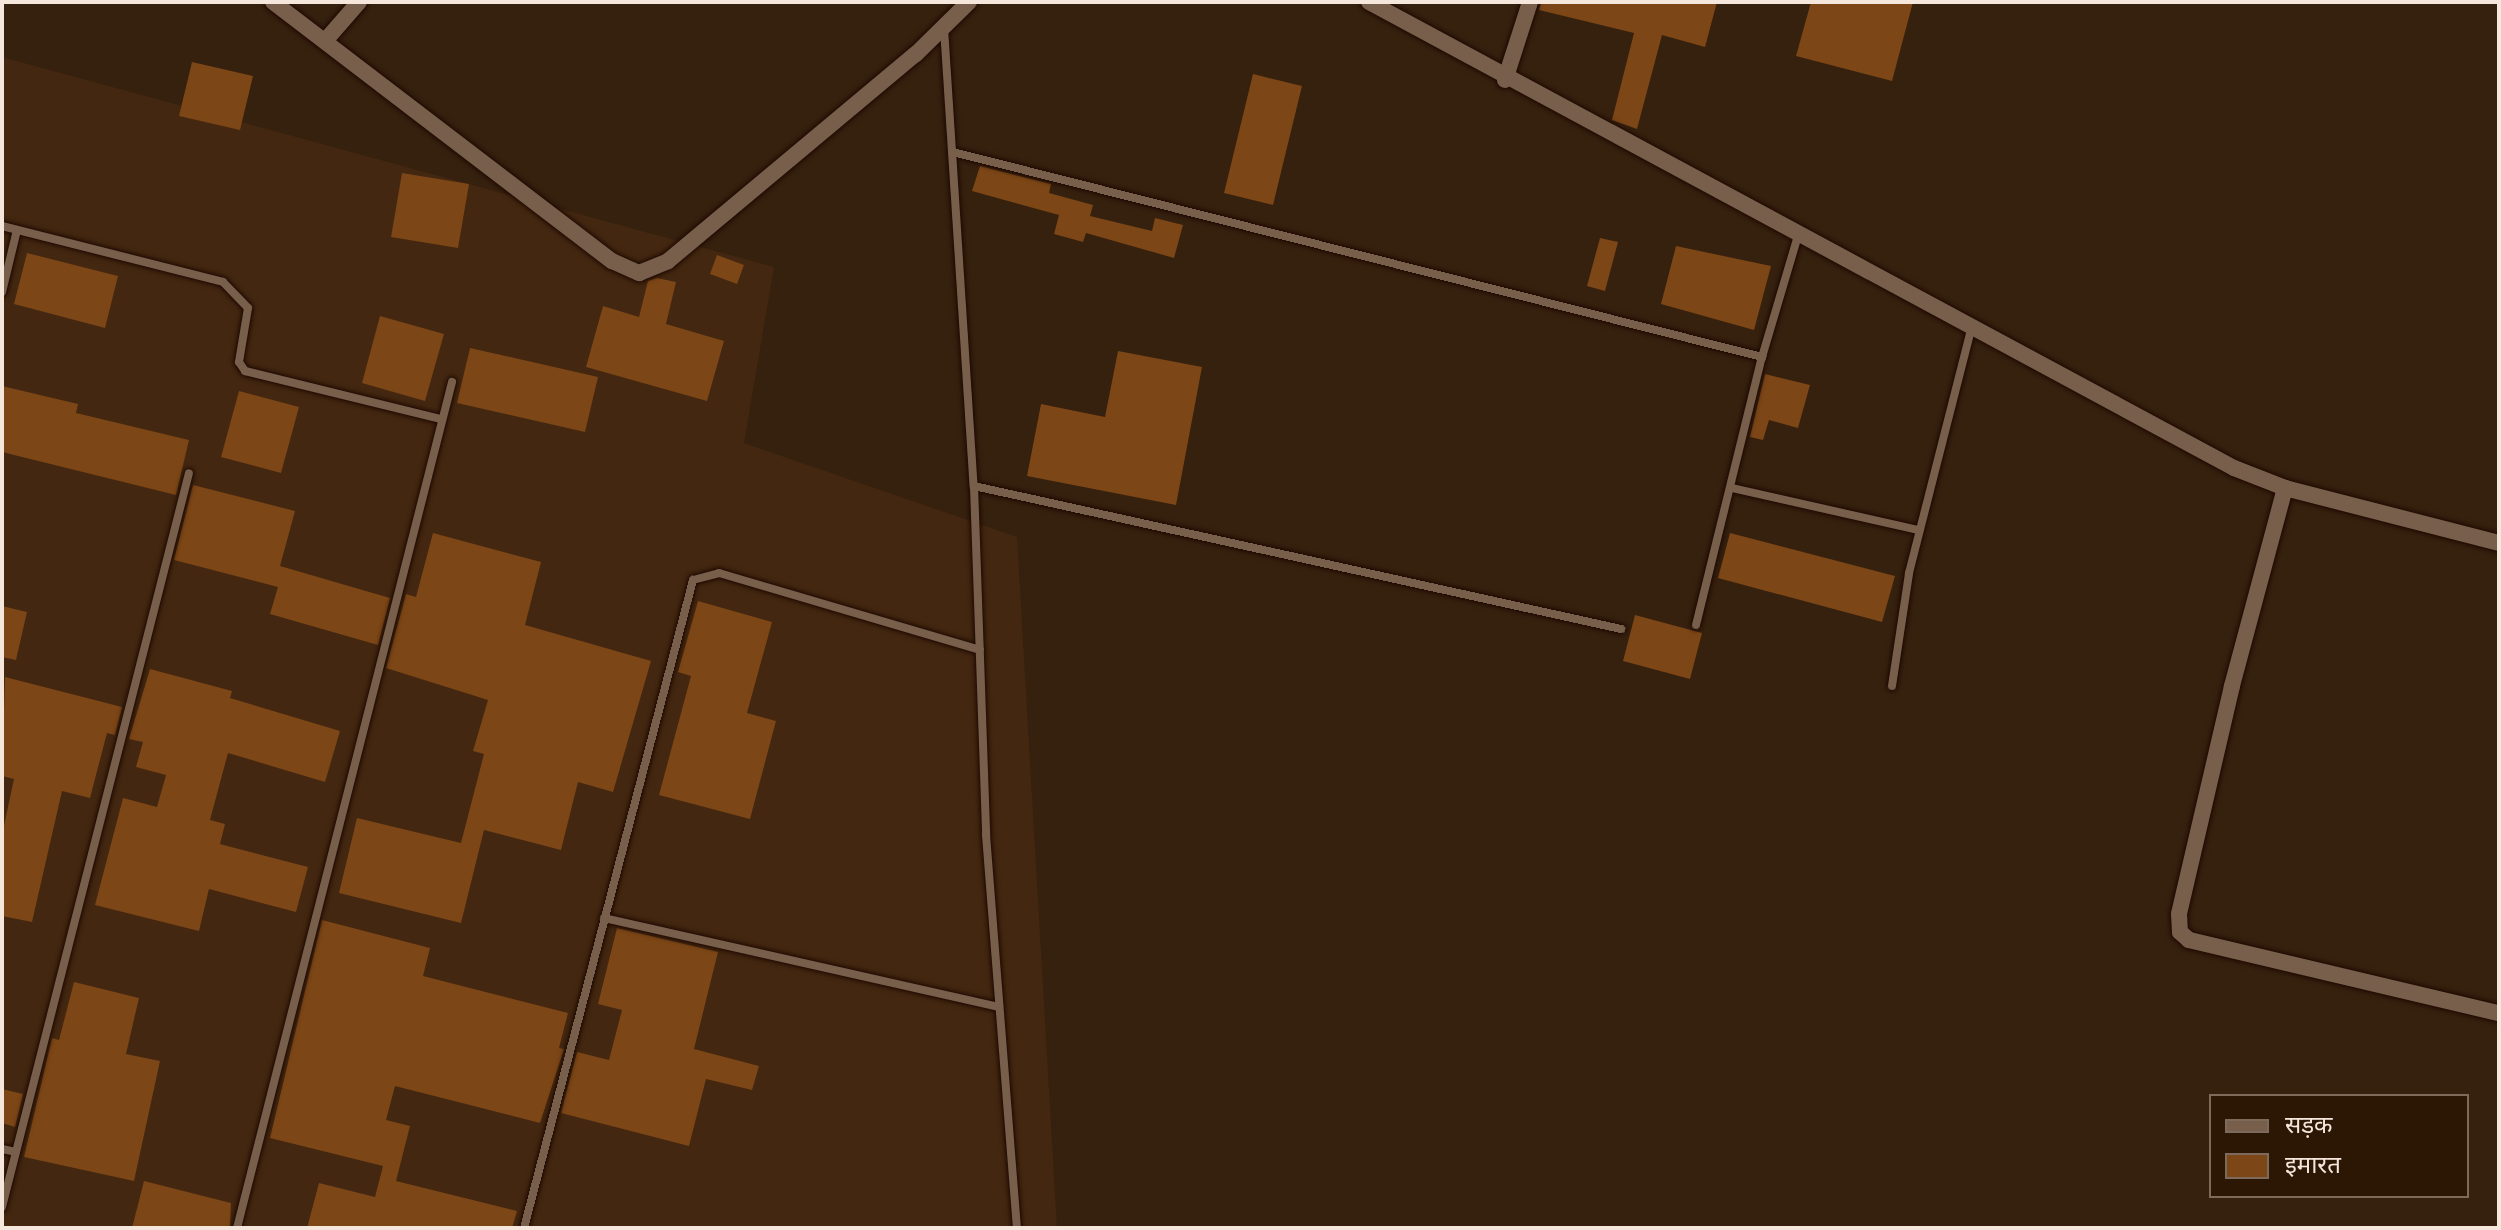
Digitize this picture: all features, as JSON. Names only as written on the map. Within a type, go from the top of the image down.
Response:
[{"type":"street","points":[[273,2],[612,261],[639,273],[668,261],[944,28],[969,2]]},
{"type":"street","points":[[325,41],[359,2]]},
{"type":"street","points":[[1369,2],[1505,80],[1799,231],[2157,429],[2285,488],[2499,543]]},
{"type":"street","points":[[1505,80],[1530,2]]},
{"type":"street","points":[[2285,488],[2199,826],[2179,914],[2180,932],[2189,940],[2499,1013]]},
{"type":"lane","points":[[944,28],[974,486],[999,1007],[1017,1228]]},
{"type":"lane","points":[[953,152],[1762,357]]},
{"type":"lane","points":[[2,226],[223,282],[248,308],[239,362],[245,371],[441,419]]},
{"type":"lane","points":[[2,292],[17,230]]},
{"type":"lane","points":[[1696,625],[1762,357],[1799,231]]},
{"type":"lane","points":[[1892,686],[1919,530],[1972,325]]},
{"type":"lane","points":[[237,1228],[452,382]]},
{"type":"lane","points":[[2,1207],[189,473]]},
{"type":"lane","points":[[974,486],[1621,629]]},
{"type":"lane","points":[[1732,488],[1919,530]]},
{"type":"lane","points":[[524,1228],[689,588],[700,575],[719,573],[980,650]]},
{"type":"lane","points":[[604,918],[999,1007]]},
{"type":"lane","points":[[2,1149],[16,1152]]},
{"type":"shaded area","points":[[2,57],[774,267],[744,443],[1017,537],[1057,1228],[2,1228]]},
{"type":"building","points":[[1541,2],[1717,2],[1705,47],[1662,35],[1637,129],[1612,120],[1634,33],[1539,10]]},
{"type":"building","points":[[1811,2],[1913,2],[1892,81],[1796,56]]},
{"type":"building","points":[[192,62],[253,76],[240,130],[179,116]]},
{"type":"building","points":[[1253,74],[1302,86],[1273,205],[1224,193]]},
{"type":"building","points":[[980,166],[1051,184],[1049,193],[1093,205],[1090,216],[1152,231],[1155,218],[1183,225],[1174,258],[1086,233],[1083,242],[1054,234],[1059,215],[972,191]]},
{"type":"building","points":[[402,173],[469,184],[458,248],[391,237]]},
{"type":"building","points":[[1600,238],[1618,242],[1605,291],[1587,286]]},
{"type":"building","points":[[1676,246],[1771,266],[1754,330],[1661,304]]},
{"type":"building","points":[[27,253],[118,276],[105,328],[14,304]]},
{"type":"building","points":[[717,255],[744,265],[737,284],[710,274]]},
{"type":"building","points":[[657,278],[676,282],[666,324],[724,341],[707,401],[586,367],[603,306],[639,317],[648,281]]},
{"type":"building","points":[[380,316],[444,334],[425,401],[362,383]]},
{"type":"building","points":[[470,348],[598,377],[585,432],[457,403]]},
{"type":"building","points":[[1118,351],[1202,367],[1176,505],[1027,476],[1041,404],[1105,417]]},
{"type":"building","points":[[1765,374],[1810,385],[1798,428],[1769,420],[1763,440],[1750,437]]},
{"type":"building","points":[[2,386],[78,404],[76,413],[189,440],[176,495],[2,452]]},
{"type":"building","points":[[239,391],[299,407],[281,473],[221,457]]},
{"type":"building","points":[[193,485],[295,511],[280,566],[390,598],[378,645],[270,614],[278,587],[174,560]]},
{"type":"building","points":[[433,533],[541,562],[525,625],[651,661],[613,792],[578,782],[561,850],[484,830],[461,923],[339,893],[357,818],[461,843],[484,754],[473,751],[488,700],[386,668],[406,594],[416,597]]},
{"type":"building","points":[[1730,533],[1895,576],[1882,622],[1718,578]]},
{"type":"building","points":[[698,601],[772,622],[747,713],[776,721],[750,819],[659,795],[691,676],[678,672]]},
{"type":"building","points":[[2,606],[27,612],[16,660],[2,657]]},
{"type":"building","points":[[1635,615],[1702,633],[1690,679],[1623,661]]},
{"type":"building","points":[[150,669],[232,691],[230,698],[340,731],[325,782],[228,753],[210,820],[225,824],[220,844],[308,867],[296,912],[209,889],[199,931],[95,905],[123,798],[157,807],[166,775],[136,767],[143,742],[129,739]]},
{"type":"building","points":[[5,677],[122,707],[115,735],[107,733],[90,798],[62,791],[32,922],[2,916],[2,835],[14,779],[2,776]]},
{"type":"building","points":[[322,920],[430,948],[423,976],[568,1013],[559,1048],[564,1049],[540,1123],[395,1086],[386,1120],[410,1126],[396,1181],[517,1211],[512,1228],[307,1228],[319,1183],[375,1197],[383,1166],[270,1138]]},
{"type":"building","points":[[617,928],[718,952],[694,1049],[759,1066],[752,1090],[706,1079],[689,1146],[561,1113],[577,1052],[609,1060],[622,1010],[598,1004]]},
{"type":"building","points":[[74,982],[139,998],[126,1054],[160,1061],[134,1181],[24,1157],[52,1038],[59,1040]]},
{"type":"building","points":[[2,1089],[23,1094],[15,1127],[2,1123]]},
{"type":"building","points":[[144,1181],[231,1203],[230,1228],[132,1228]]}]
